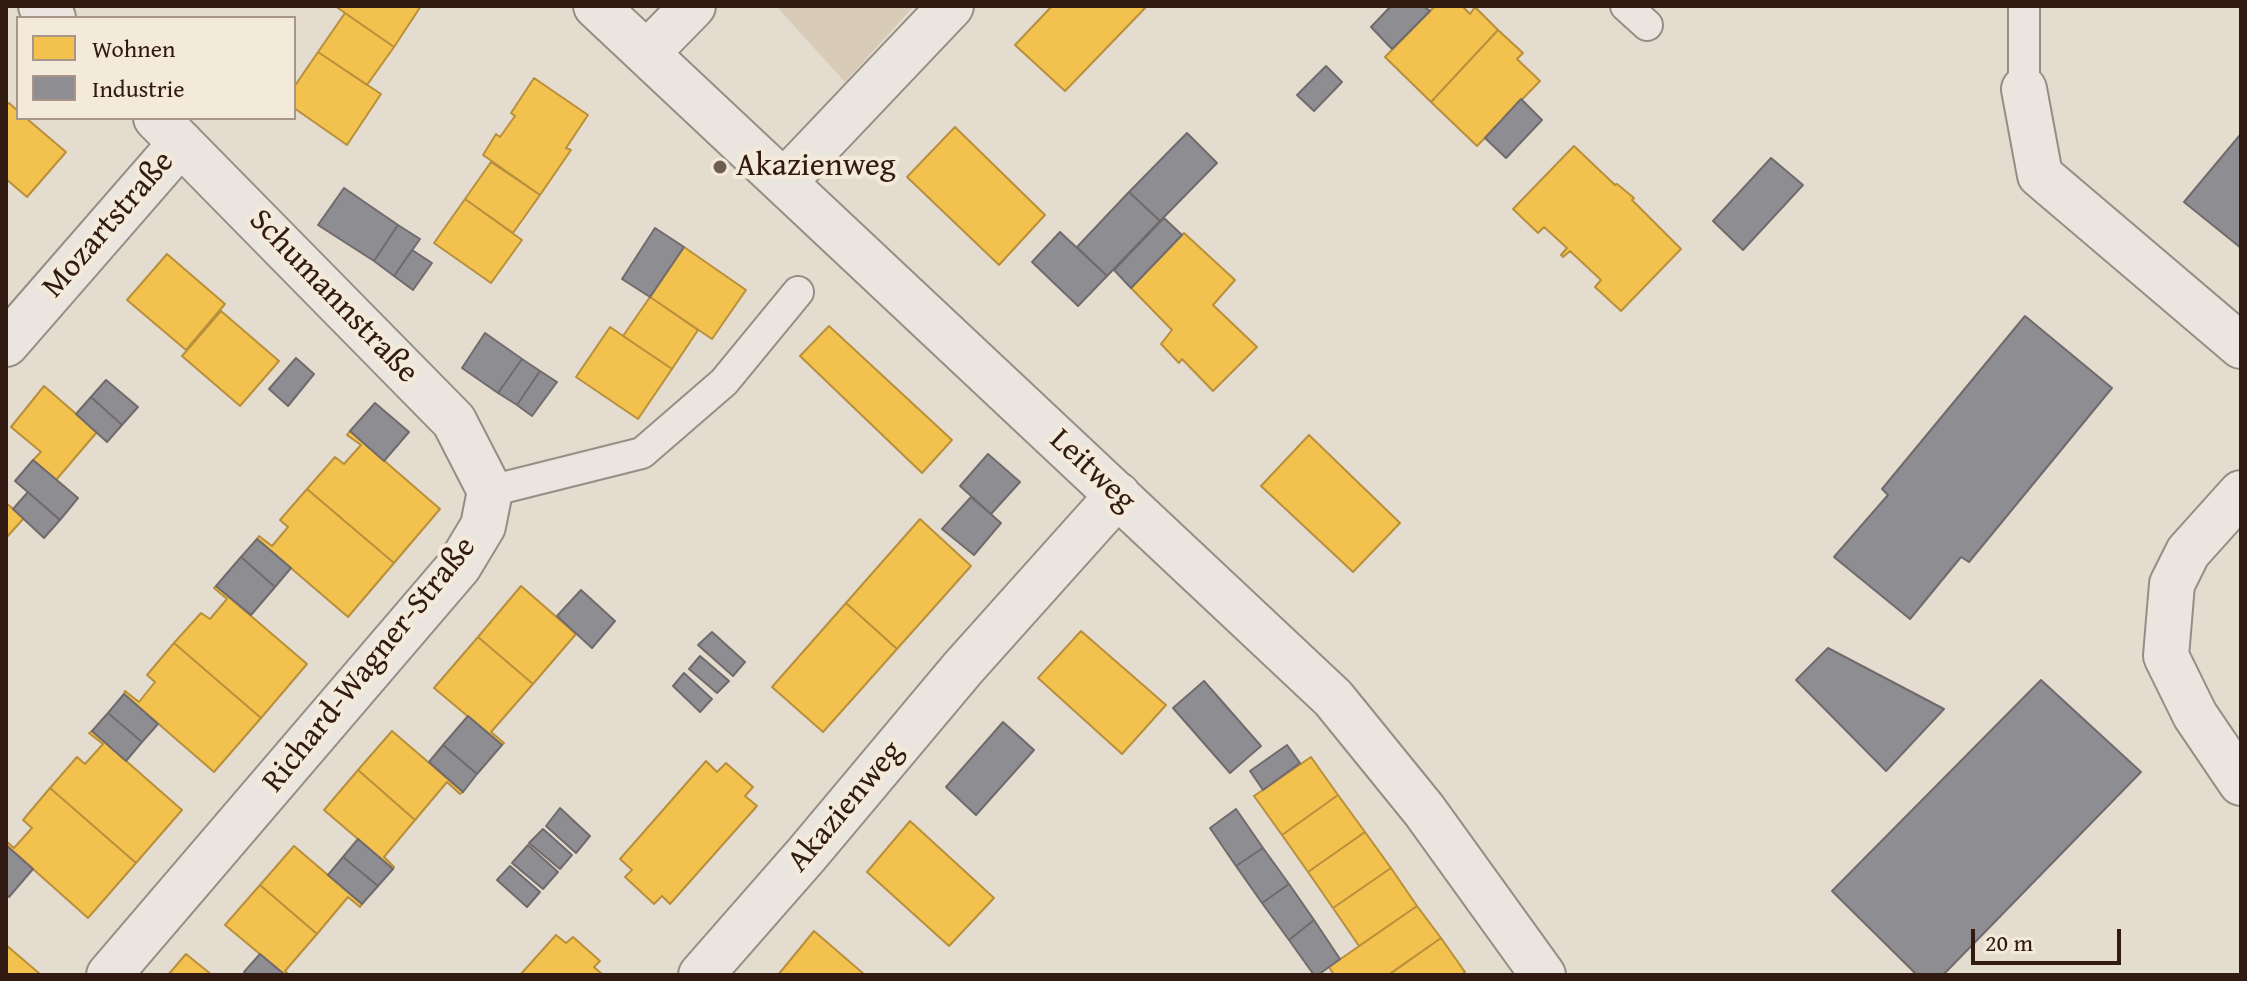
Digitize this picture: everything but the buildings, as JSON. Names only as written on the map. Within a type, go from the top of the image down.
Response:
[{"type":"street","name":"Leitweg","points":[[596,6],[1333,698],[1424,810],[1543,975]]},
{"type":"street","points":[[647,53],[693,6]]},
{"type":"street","points":[[784,182],[951,6]]},
{"type":"street","points":[[2024,89],[2040,175],[2241,346]]},
{"type":"street","name":"Mozartstraße","points":[[6,344],[168,130]]},
{"type":"street","name":"Schumannstraße","points":[[168,130],[454,421],[490,491]]},
{"type":"street","name":"Richard-Wagner-Straße","points":[[109,975],[459,566],[483,526],[490,491]]},
{"type":"street","points":[[2241,493],[2188,552],[2172,584],[2166,656],[2195,715],[2241,783]]},
{"type":"street","name":"Akazienweg","points":[[701,975],[963,668],[1118,495]]},
{"type":"lane","points":[[2024,6],[2024,89]]},
{"type":"lane","points":[[490,491],[642,453],[724,382],[798,292]]},
{"type":"shaded area","points":[[776,6],[914,6],[845,82]]},
{"type":"place","name":"Akazienweg","points":[[720,167]]}]
